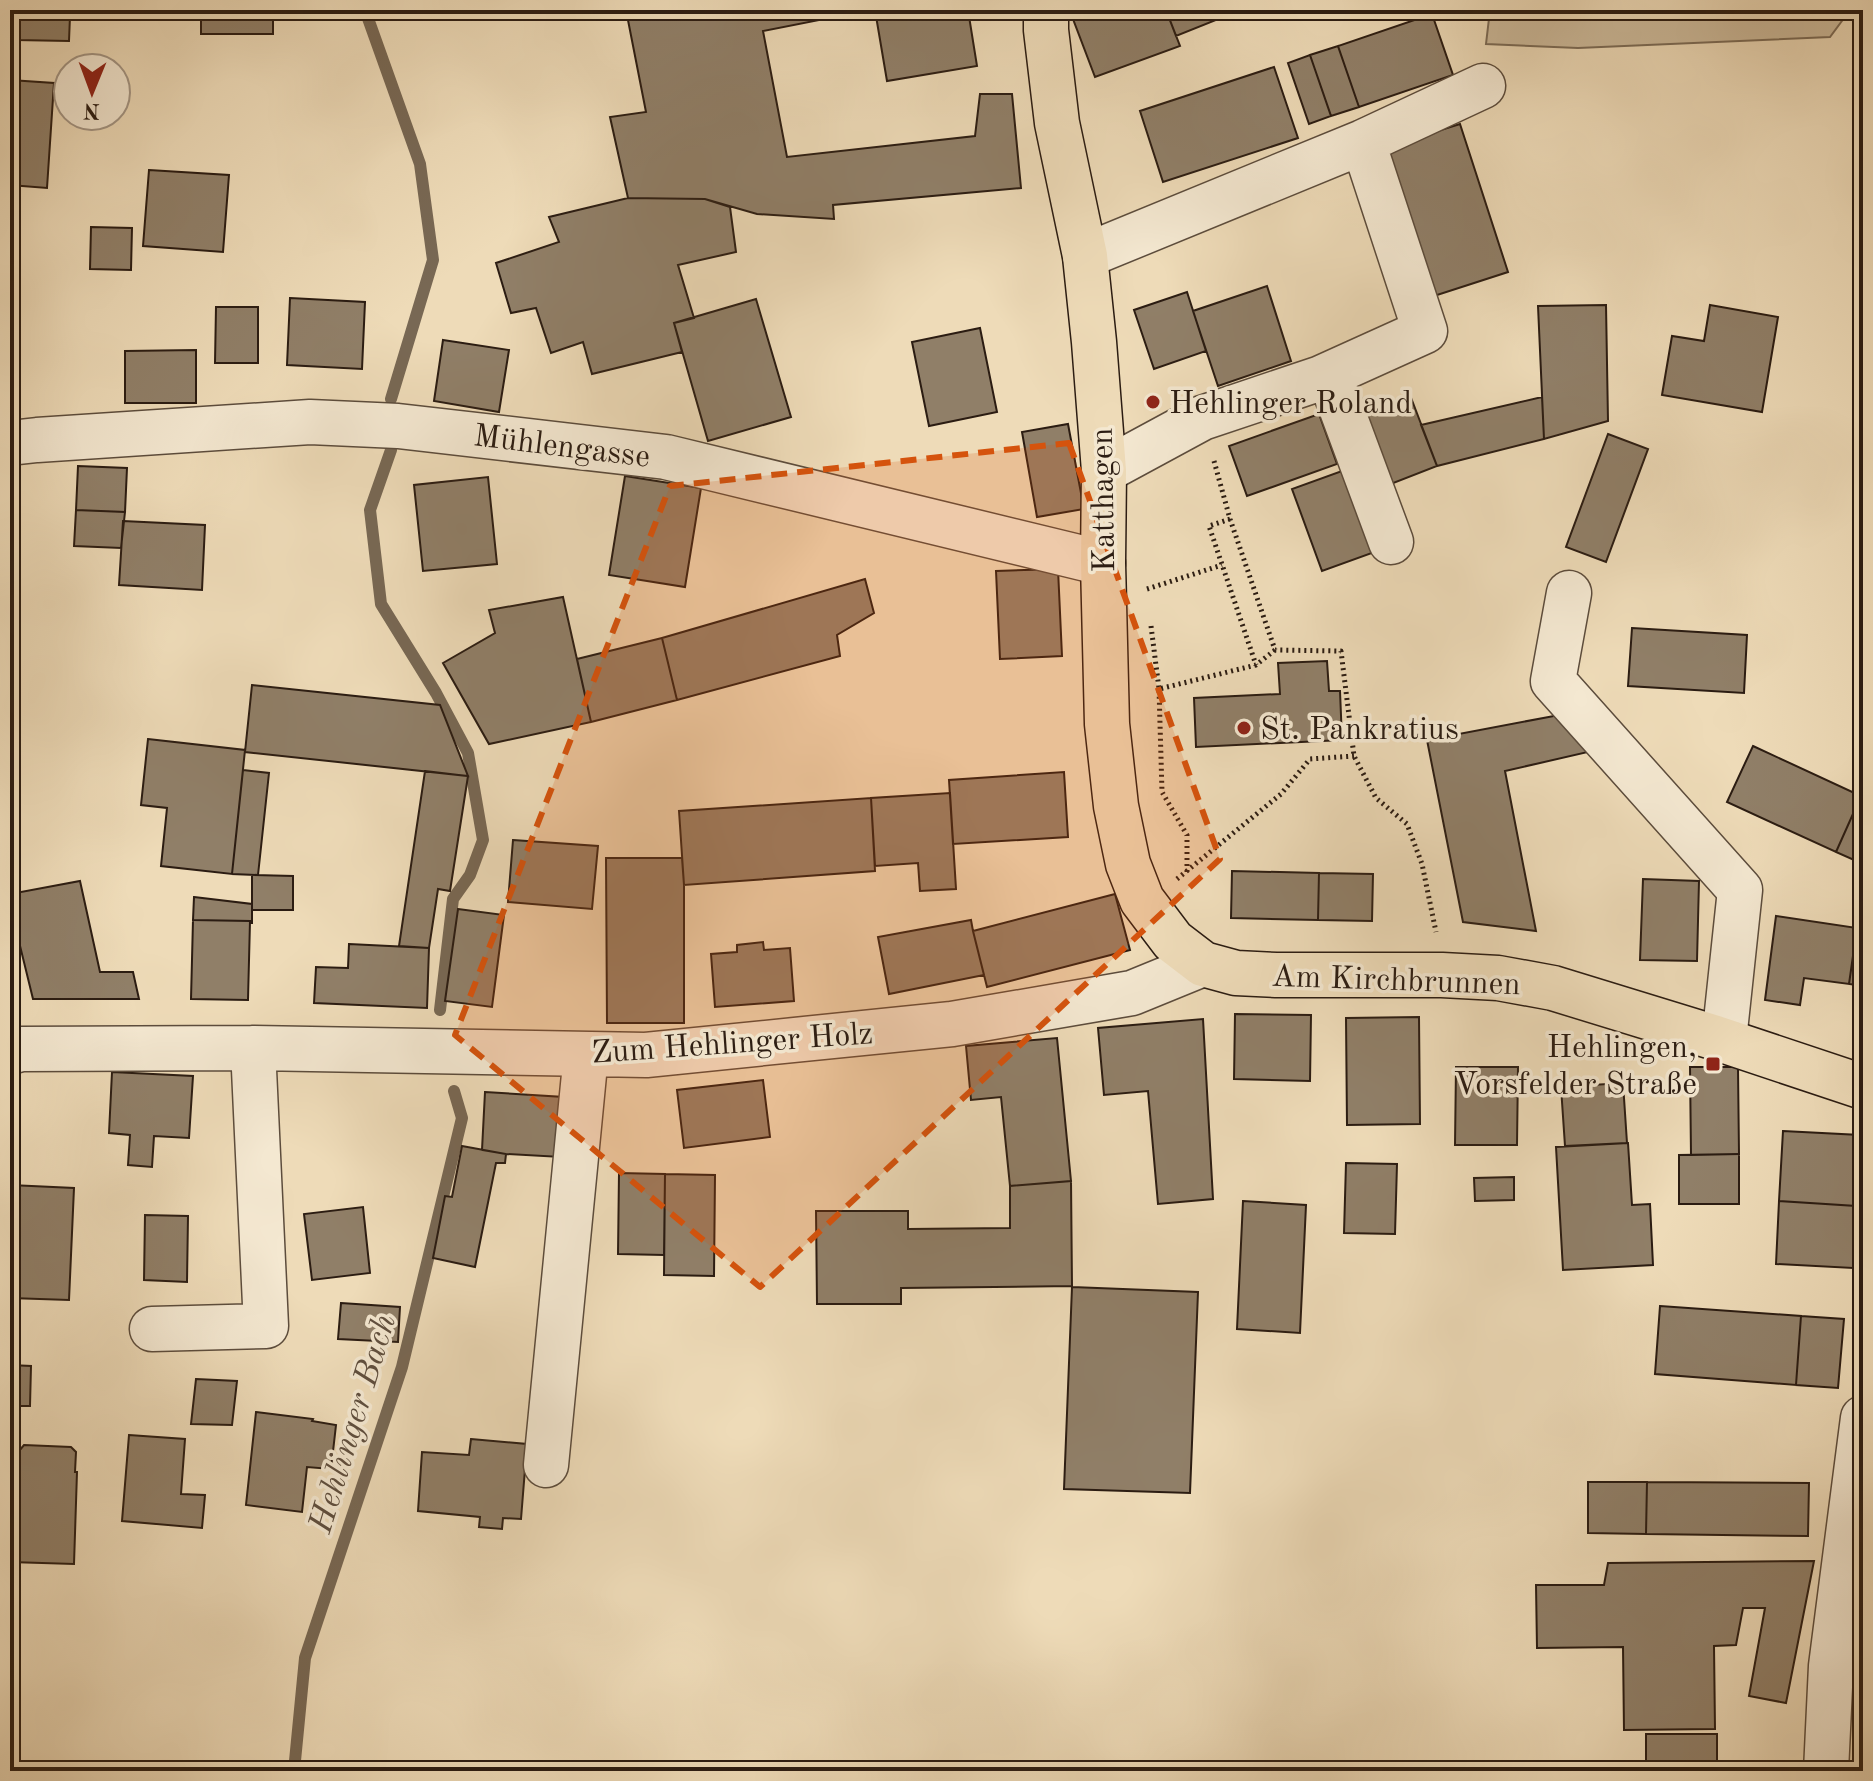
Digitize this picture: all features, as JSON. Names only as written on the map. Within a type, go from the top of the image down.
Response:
[{"type":"main road","name":"Katthagen","points":[[1046,10],[1057,123],[1085,256],[1104,471],[1107,724],[1116,806],[1128,864],[1142,900],[1173,941],[1203,964]]},
{"type":"main road","name":"Am Kirchbrunnen","points":[[1203,964],[1236,973],[1442,975],[1498,978],[1553,988],[1724,1040],[1863,1087]]},
{"type":"street","points":[[1085,256],[1363,142],[1483,86]]},
{"type":"street","points":[[1104,471],[1202,418],[1325,377],[1425,331],[1363,142]]},
{"type":"street","points":[[1325,377],[1391,542]]},
{"type":"street","name":"Mühlengasse","points":[[10,443],[310,422],[398,426],[666,457],[1103,563]]},
{"type":"street","points":[[1569,593],[1553,681],[1740,890],[1724,1040]]},
{"type":"street","name":"Zum Hehlinger Holz","points":[[14,1041],[646,1055],[952,1024],[1132,993],[1203,964]]},
{"type":"street","points":[[152,1329],[266,1326],[253,1048]]},
{"type":"street","points":[[546,1465],[586,1054]]},
{"type":"street","points":[[1826,1771],[1831,1666],[1863,1418]]},
{"type":"path","points":[[1202,418],[1230,519],[1275,650]]},
{"type":"path","points":[[1230,519],[1209,526],[1256,665]]},
{"type":"path","points":[[1146,590],[1222,565]]},
{"type":"path","points":[[1150,618],[1159,689],[1162,792],[1187,835],[1187,872],[1281,794],[1310,759],[1354,756]]},
{"type":"path","points":[[1159,689],[1256,665],[1275,650],[1341,651],[1354,756],[1376,798],[1407,824],[1422,864],[1438,942]]},
{"type":"highlighted area","points":[[1069,443],[1220,859],[760,1287],[455,1035],[670,486]]},
{"type":"shaded area","points":[[1490,10],[1850,10],[1830,37],[1578,48],[1486,44]]},
{"type":"building","points":[[201,10],[273,10],[273,34],[201,34]]},
{"type":"building","points":[[626,10],[696,10],[698,17],[732,10],[860,10],[763,31],[787,157],[975,136],[980,94],[1012,94],[1021,188],[833,205],[834,219],[757,214],[705,199],[628,198],[610,117],[646,112]]},
{"type":"building","points":[[910,10],[968,10],[977,66],[887,81],[876,16]]},
{"type":"building","points":[[1096,10],[1166,10],[1180,46],[1095,77],[1073,19]]},
{"type":"building","points":[[1166,10],[1213,10],[1216,20],[1176,36]]},
{"type":"building","points":[[1432,14],[1453,75],[1359,107],[1338,46]]},
{"type":"building","points":[[16,15],[70,16],[69,41],[16,40]]},
{"type":"building","points":[[1338,46],[1359,107],[1331,116],[1310,55]]},
{"type":"building","points":[[1310,55],[1331,116],[1309,124],[1288,63]]},
{"type":"building","points":[[1274,67],[1298,138],[1163,182],[1140,111]]},
{"type":"building","points":[[10,80],[52,83],[47,188],[10,185]]},
{"type":"building","points":[[1460,124],[1508,272],[1434,296],[1386,147]]},
{"type":"building","points":[[149,170],[229,175],[223,252],[143,246]]},
{"type":"building","points":[[628,198],[705,199],[730,207],[736,252],[678,265],[694,318],[674,323],[682,352],[592,374],[583,342],[551,353],[536,308],[511,313],[496,263],[559,242],[549,217]]},
{"type":"building","points":[[91,227],[132,228],[131,270],[90,269]]},
{"type":"building","points":[[1267,286],[1291,361],[1218,386],[1193,311]]},
{"type":"building","points":[[1187,292],[1206,351],[1154,369],[1134,310]]},
{"type":"building","points":[[290,298],[365,302],[362,369],[287,365]]},
{"type":"building","points":[[756,299],[791,417],[708,441],[674,323]]},
{"type":"building","points":[[1606,305],[1608,421],[1544,439],[1538,306]]},
{"type":"building","points":[[1710,305],[1778,317],[1762,412],[1662,395],[1672,336],[1704,341]]},
{"type":"building","points":[[216,307],[258,307],[258,363],[215,363]]},
{"type":"building","points":[[980,328],[997,412],[929,426],[912,342]]},
{"type":"building","points":[[443,340],[509,350],[499,412],[434,401]]},
{"type":"building","points":[[196,350],[196,403],[125,403],[125,351]]},
{"type":"building","points":[[1410,395],[1437,466],[1378,489],[1351,417]]},
{"type":"building","points":[[1542,397],[1544,439],[1437,466],[1421,425]]},
{"type":"building","points":[[1319,414],[1337,464],[1247,496],[1229,446]]},
{"type":"building","points":[[1068,424],[1084,509],[1037,517],[1022,432]]},
{"type":"building","points":[[1608,434],[1648,449],[1606,562],[1566,547]]},
{"type":"building","points":[[78,466],[127,468],[125,512],[76,510]]},
{"type":"building","points":[[1353,467],[1383,549],[1322,571],[1292,489]]},
{"type":"building","points":[[625,476],[701,488],[685,587],[609,575]]},
{"type":"building","points":[[488,477],[497,564],[423,571],[414,485]]},
{"type":"building","points":[[76,510],[125,512],[121,548],[74,546]]},
{"type":"building","points":[[123,521],[205,525],[202,590],[119,585]]},
{"type":"building","points":[[1058,569],[1062,656],[1000,659],[996,571]]},
{"type":"building","points":[[865,579],[874,613],[837,635],[840,656],[677,700],[662,638]]},
{"type":"building","points":[[563,597],[591,722],[489,744],[443,663],[495,633],[489,610]]},
{"type":"building","points":[[1632,628],[1747,635],[1744,693],[1628,686]]},
{"type":"building","points":[[662,638],[677,700],[591,722],[577,659]]},
{"type":"building","points":[[1327,661],[1329,691],[1340,691],[1342,740],[1196,747],[1194,698],[1280,694],[1278,663]]},
{"type":"building","points":[[252,685],[440,705],[468,776],[245,752]]},
{"type":"building","points":[[1559,715],[1588,752],[1505,771],[1536,931],[1463,922],[1427,740]]},
{"type":"building","points":[[148,739],[245,750],[232,874],[161,866],[167,808],[141,805]]},
{"type":"building","points":[[1753,746],[1861,796],[1836,852],[1727,802]]},
{"type":"building","points":[[243,770],[269,773],[258,875],[232,874]]},
{"type":"building","points":[[425,771],[468,776],[450,891],[438,889],[429,948],[399,946]]},
{"type":"building","points":[[1064,772],[1068,837],[953,844],[949,780]]},
{"type":"building","points":[[950,793],[956,889],[920,891],[918,863],[875,866],[871,798]]},
{"type":"building","points":[[1863,796],[1863,864],[1836,852]]},
{"type":"building","points":[[871,798],[875,871],[684,885],[679,811]]},
{"type":"building","points":[[513,840],[598,846],[592,909],[508,902]]},
{"type":"building","points":[[606,858],[682,858],[684,1023],[607,1023]]},
{"type":"building","points":[[1232,871],[1319,873],[1318,920],[1231,918]]},
{"type":"building","points":[[1319,873],[1373,874],[1372,921],[1318,920]]},
{"type":"building","points":[[252,875],[293,876],[293,910],[252,910]]},
{"type":"building","points":[[1643,879],[1699,881],[1697,961],[1640,960]]},
{"type":"building","points":[[80,881],[100,972],[133,972],[139,999],[33,999],[10,894]]},
{"type":"building","points":[[1115,894],[1130,950],[987,987],[973,931]]},
{"type":"building","points":[[194,897],[252,904],[252,923],[193,920]]},
{"type":"building","points":[[458,909],[504,915],[492,1007],[445,1001]]},
{"type":"building","points":[[1776,916],[1857,928],[1849,984],[1804,978],[1800,1005],[1765,1000]]},
{"type":"building","points":[[193,920],[250,921],[248,1000],[191,999]]},
{"type":"building","points":[[971,920],[984,975],[889,994],[878,937]]},
{"type":"building","points":[[1857,928],[1863,928],[1863,986],[1849,984]]},
{"type":"building","points":[[763,942],[764,950],[790,948],[794,1001],[715,1007],[711,954],[737,952],[737,945]]},
{"type":"building","points":[[349,944],[429,948],[427,1008],[314,1003],[316,967],[348,968]]},
{"type":"building","points":[[1235,1014],[1311,1015],[1310,1081],[1234,1079]]},
{"type":"building","points":[[1419,1017],[1420,1124],[1347,1125],[1346,1018]]},
{"type":"building","points":[[1203,1019],[1213,1199],[1158,1204],[1148,1091],[1104,1095],[1098,1028]]},
{"type":"building","points":[[1057,1038],[1071,1181],[1010,1186],[1001,1097],[971,1100],[966,1046]]},
{"type":"building","points":[[1456,1067],[1518,1067],[1517,1145],[1455,1145]]},
{"type":"building","points":[[1690,1067],[1738,1067],[1739,1154],[1691,1155]]},
{"type":"building","points":[[112,1072],[193,1076],[189,1138],[154,1136],[152,1167],[128,1165],[130,1135],[109,1133]]},
{"type":"building","points":[[763,1080],[770,1137],[684,1148],[677,1090]]},
{"type":"building","points":[[1623,1083],[1627,1143],[1565,1146],[1561,1087]]},
{"type":"building","points":[[485,1092],[564,1097],[561,1157],[482,1150]]},
{"type":"building","points":[[1783,1131],[1860,1135],[1856,1206],[1779,1201]]},
{"type":"building","points":[[1628,1143],[1632,1205],[1650,1204],[1653,1265],[1563,1270],[1556,1147]]},
{"type":"building","points":[[462,1146],[506,1154],[505,1163],[496,1163],[475,1267],[433,1258],[445,1196],[452,1197]]},
{"type":"building","points":[[1739,1154],[1739,1204],[1679,1204],[1679,1155]]},
{"type":"building","points":[[1346,1163],[1397,1164],[1395,1234],[1344,1233]]},
{"type":"building","points":[[619,1173],[665,1174],[664,1255],[618,1254]]},
{"type":"building","points":[[665,1174],[715,1175],[714,1276],[664,1275]]},
{"type":"building","points":[[1514,1177],[1514,1200],[1475,1201],[1474,1178]]},
{"type":"building","points":[[1071,1181],[1072,1286],[901,1288],[901,1304],[817,1304],[816,1211],[908,1211],[908,1229],[1010,1228],[1010,1186]]},
{"type":"building","points":[[10,1185],[74,1188],[69,1300],[10,1298]]},
{"type":"building","points":[[1243,1201],[1306,1205],[1300,1333],[1237,1329]]},
{"type":"building","points":[[1779,1201],[1856,1206],[1853,1268],[1776,1264]]},
{"type":"building","points":[[363,1207],[370,1273],[312,1280],[304,1214]]},
{"type":"building","points":[[145,1215],[188,1216],[187,1282],[144,1280]]},
{"type":"building","points":[[1072,1287],[1198,1292],[1190,1493],[1064,1489]]},
{"type":"building","points":[[341,1303],[400,1307],[398,1342],[338,1339]]},
{"type":"building","points":[[1660,1306],[1801,1316],[1796,1385],[1655,1374]]},
{"type":"building","points":[[1801,1316],[1844,1319],[1838,1388],[1796,1385]]},
{"type":"building","points":[[10,1365],[31,1366],[30,1406],[10,1406]]},
{"type":"building","points":[[196,1379],[237,1381],[232,1425],[191,1424]]},
{"type":"building","points":[[256,1412],[336,1425],[331,1469],[307,1467],[302,1512],[246,1505]]},
{"type":"building","points":[[129,1435],[185,1439],[181,1494],[205,1495],[202,1528],[122,1521]]},
{"type":"building","points":[[471,1439],[527,1444],[521,1519],[503,1518],[502,1529],[479,1527],[480,1517],[418,1511],[422,1452],[469,1455]]},
{"type":"building","points":[[24,1445],[71,1447],[76,1452],[74,1564],[10,1562],[10,1517],[15,1517],[19,1451]]},
{"type":"building","points":[[1588,1482],[1647,1482],[1646,1534],[1588,1533]]},
{"type":"building","points":[[1647,1482],[1809,1483],[1808,1536],[1646,1534]]},
{"type":"building","points":[[1814,1561],[1786,1703],[1749,1696],[1765,1608],[1743,1608],[1736,1645],[1714,1646],[1715,1729],[1624,1730],[1623,1647],[1537,1648],[1536,1585],[1604,1585],[1608,1563]]},
{"type":"building","points":[[1646,1734],[1717,1734],[1717,1771],[1646,1771]]},
{"type":"waterway","name":"Hehlinger Bach","points":[[365,10],[420,164],[433,260],[391,399]]},
{"type":"waterway","name":"Hehlinger Bach","points":[[391,450],[370,510],[381,604],[436,693],[468,753],[483,840],[470,875],[453,899],[440,1010]]},
{"type":"waterway","name":"Hehlinger Bach","points":[[294,1771],[305,1658],[402,1367],[462,1118],[454,1091]]},
{"type":"place","name":"Hehlinger Roland","points":[[1153,402]]},
{"type":"place","name":"St. Pankratius","points":[[1244,728]]},
{"type":"place","name":"Hehlingen, Vorsfelder Straße","points":[[1713,1064]]}]
